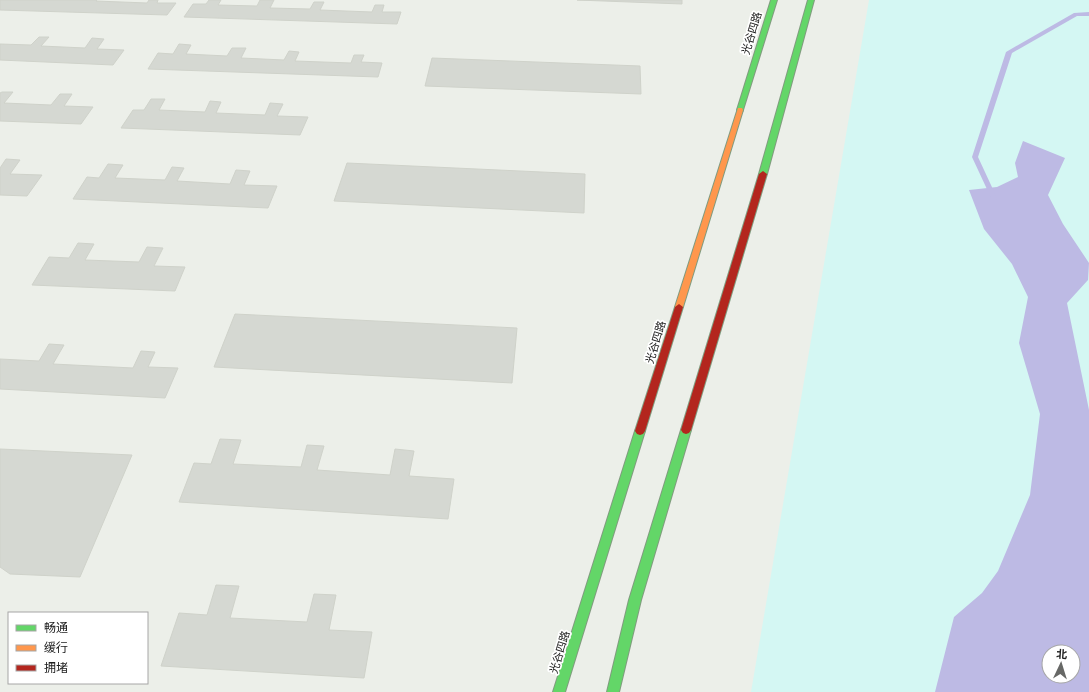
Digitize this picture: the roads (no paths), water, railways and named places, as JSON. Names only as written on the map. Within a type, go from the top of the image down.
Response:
[{"type":"main road","name":"光谷四路","points":[[559,692],[774,0]]},
{"type":"main road","points":[[613,692],[634,600],[771,149],[811,0]]},
{"type":"water","points":[[1023,141],[1065,158],[1048,195],[1063,224],[1089,263],[1088,280],[1067,303],[1089,410],[1089,692],[935,692],[954,617],[982,593],[998,571],[1030,495],[1040,414],[1019,343],[1028,297],[1012,264],[984,229],[969,190],[997,187],[1018,177],[1015,163]]},
{"type":"waterway","points":[[994,198],[975,157],[1009,52],[1076,14],[1089,14]]}]
